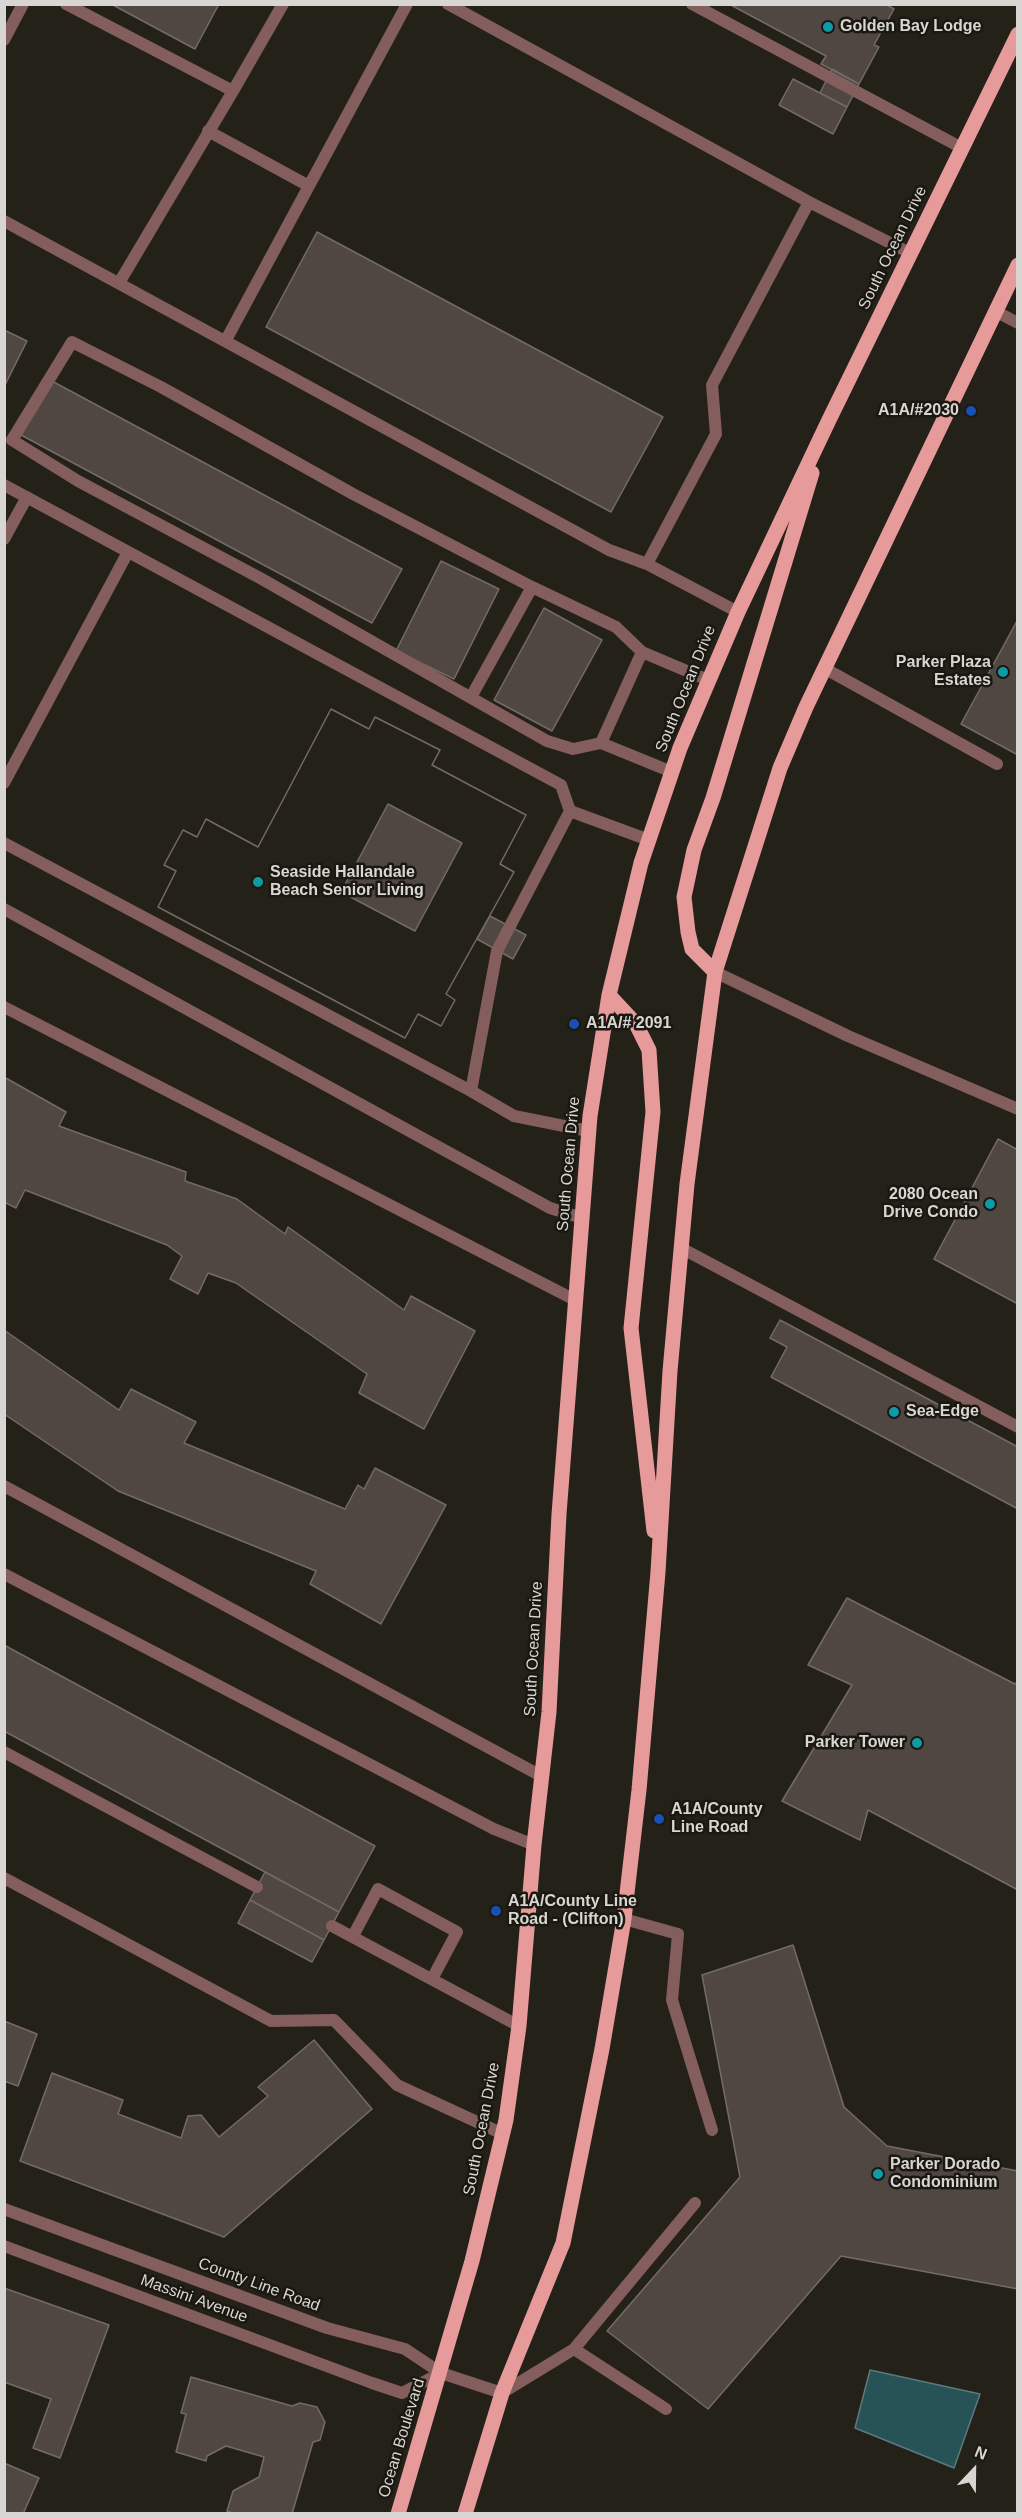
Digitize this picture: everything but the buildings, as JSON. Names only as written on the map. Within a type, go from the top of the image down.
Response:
[{"type":"main road","name":"South Ocean Drive","points":[[441,2373],[472,2261],[502,2134],[519,2026],[534,1845],[543,1777],[559,1514],[589,1131],[609,995],[641,862],[672,772],[708,680],[738,612],[1017,34]]},
{"type":"main road","points":[[465,2514],[502,2392],[563,2243],[600,2060],[624,1919],[639,1790],[658,1572],[670,1371],[681,1248],[697,1098],[714,972],[780,768],[824,668],[1017,265]]},
{"type":"main road","points":[[714,972],[692,949],[684,897],[694,850],[828,422]]},
{"type":"main road","points":[[609,995],[636,1024],[650,1050],[652,1112],[631,1328],[658,1572]]},
{"type":"main road","name":"Ocean Boulevard","points":[[399,2514],[441,2373]]},
{"type":"street","points":[[4,40],[23,4]]},
{"type":"street","points":[[66,4],[233,90]]},
{"type":"street","points":[[119,284],[283,4]]},
{"type":"street","points":[[226,340],[407,4]]},
{"type":"street","points":[[447,4],[809,202],[910,254]]},
{"type":"street","points":[[692,4],[962,148]]},
{"type":"street","points":[[208,131],[309,186]]},
{"type":"street","points":[[647,564],[716,434],[711,385],[809,202]]},
{"type":"street","points":[[4,221],[609,550],[647,564],[738,612]]},
{"type":"street","points":[[995,311],[1017,323]]},
{"type":"street","points":[[672,772],[601,743],[573,749],[547,741],[260,578],[78,481],[12,440],[72,342],[161,387],[353,494],[532,587],[616,627],[642,652],[708,680]]},
{"type":"street","points":[[4,485],[561,785],[570,811],[497,951],[471,1091]]},
{"type":"street","points":[[4,539],[27,497]]},
{"type":"street","points":[[4,783],[128,552]]},
{"type":"street","points":[[471,697],[532,587]]},
{"type":"street","points":[[601,743],[642,652]]},
{"type":"street","points":[[824,668],[997,764]]},
{"type":"street","points":[[570,811],[649,840]]},
{"type":"street","points":[[4,843],[514,1116],[589,1131]]},
{"type":"street","points":[[4,909],[550,1208],[582,1218]]},
{"type":"street","points":[[714,972],[848,1036],[1017,1109]]},
{"type":"street","points":[[4,1007],[576,1300]]},
{"type":"street","points":[[681,1248],[1017,1427]]},
{"type":"street","points":[[4,1486],[543,1777]]},
{"type":"street","points":[[4,1574],[494,1829],[534,1845]]},
{"type":"street","points":[[4,1752],[257,1887]]},
{"type":"street","points":[[4,1878],[271,2021],[334,2020],[397,2085],[502,2134]]},
{"type":"street","points":[[353,1936],[378,1889],[457,1932],[432,1979]]},
{"type":"street","points":[[624,1919],[678,1934],[672,2000],[712,2130]]},
{"type":"street","points":[[332,1926],[519,2026]]},
{"type":"street","points":[[502,2392],[574,2349],[695,2203]]},
{"type":"street","name":"County Line Road","points":[[4,2209],[327,2328],[405,2349],[441,2373],[502,2392]]},
{"type":"street","name":"Massini Avenue","points":[[4,2246],[402,2393],[441,2373]]},
{"type":"street","points":[[574,2349],[666,2409]]},
{"type":"water","points":[[870,2370],[980,2394],[954,2468],[855,2428]]},
{"type":"place","name":"Golden Bay Lodge","points":[[828,27]]},
{"type":"place","name":"A1A/#2030","points":[[971,411]]},
{"type":"place","name":"Parker Plaza Estates","points":[[1003,672]]},
{"type":"place","name":"Seaside Hallandale Beach Senior Living","points":[[258,882]]},
{"type":"place","name":"A1A/# 2091","points":[[574,1024]]},
{"type":"place","name":"2080 Ocean Drive Condo","points":[[990,1204]]},
{"type":"place","name":"Sea-Edge","points":[[894,1412]]},
{"type":"place","name":"Parker Tower","points":[[917,1743]]},
{"type":"place","name":"A1A/County Line Road","points":[[659,1819]]},
{"type":"place","name":"A1A/County Line Road - (Clifton)","points":[[496,1911]]},
{"type":"place","name":"Parker Dorado Condominium","points":[[878,2174]]}]
